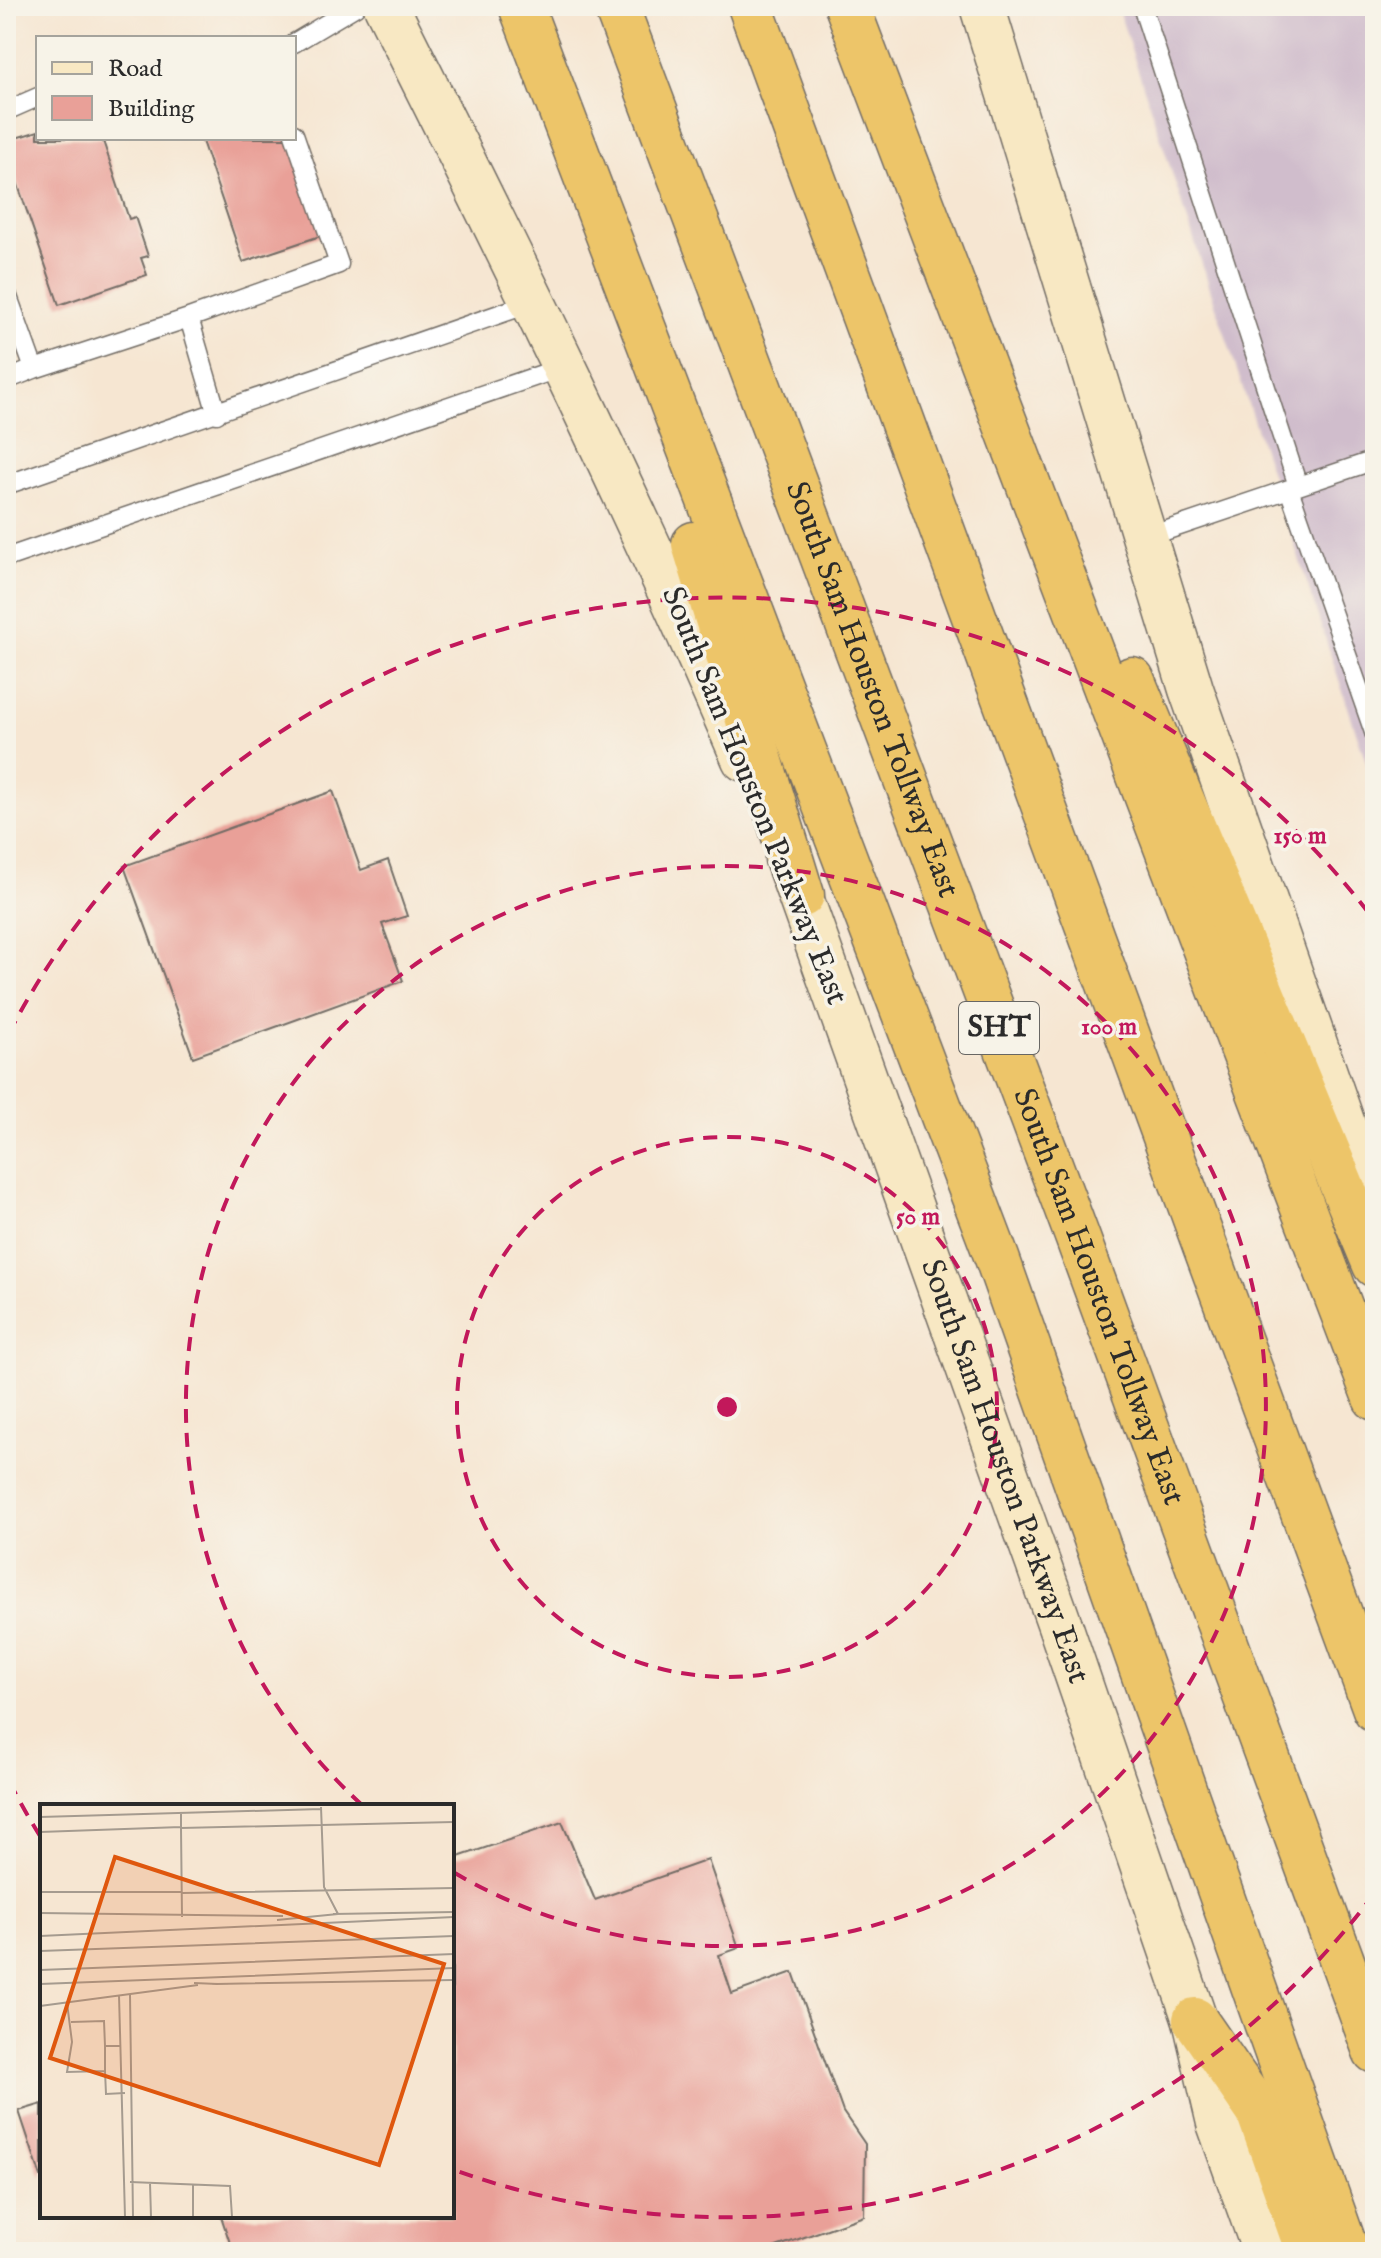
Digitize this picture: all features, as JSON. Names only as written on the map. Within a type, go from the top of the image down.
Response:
[{"type":"highway","points":[[520,6],[617,303],[802,895]]},
{"type":"highway","points":[[520,6],[997,1258],[1347,2252]]},
{"type":"highway","name":"South Sam Houston Tollway East","points":[[616,6],[1077,1236],[1375,2051]]},
{"type":"highway","points":[[750,6],[1375,1709]]},
{"type":"highway","points":[[847,6],[1375,1398]]},
{"type":"highway","points":[[858,6],[1250,967],[1375,1265]]},
{"type":"highway","points":[[1195,2020],[1258,2111],[1308,2252]]},
{"type":"main road","name":"South Sam Houston Parkway East","points":[[386,6],[534,302],[669,586],[802,895],[1195,2020],[1219,2123],[1265,2252]]},
{"type":"main road","points":[[982,6],[1196,702],[1375,1216]]},
{"type":"lane","points":[[296,42],[356,6]]},
{"type":"lane","points":[[1142,6],[1375,735]]},
{"type":"lane","points":[[6,111],[36,98]]},
{"type":"lane","points":[[6,380],[339,264],[296,140]]},
{"type":"lane","points":[[6,291],[34,369]]},
{"type":"lane","points":[[6,485],[534,302]]},
{"type":"lane","points":[[189,318],[217,414]]},
{"type":"lane","points":[[6,558],[563,367]]},
{"type":"lane","points":[[1144,538],[1375,460]]},
{"type":"shaded area","points":[[1117,6],[1375,6],[1375,789]]},
{"type":"building","points":[[36,132],[36,140],[103,140],[129,219],[135,217],[148,256],[141,258],[147,275],[59,305],[6,150],[6,141]]},
{"type":"building","points":[[202,140],[292,140],[323,235],[243,262]]},
{"type":"building","points":[[333,791],[361,870],[388,860],[407,916],[382,924],[403,981],[193,1057],[124,866]]},
{"type":"building","points":[[562,1822],[595,1900],[708,1860],[739,1948],[719,1955],[732,1994],[793,1972],[843,2112],[865,2144],[864,2216],[762,2252],[233,2252],[222,2218],[454,2218],[454,1858]]},
{"type":"building","points":[[40,2105],[40,2174],[19,2111]]}]
